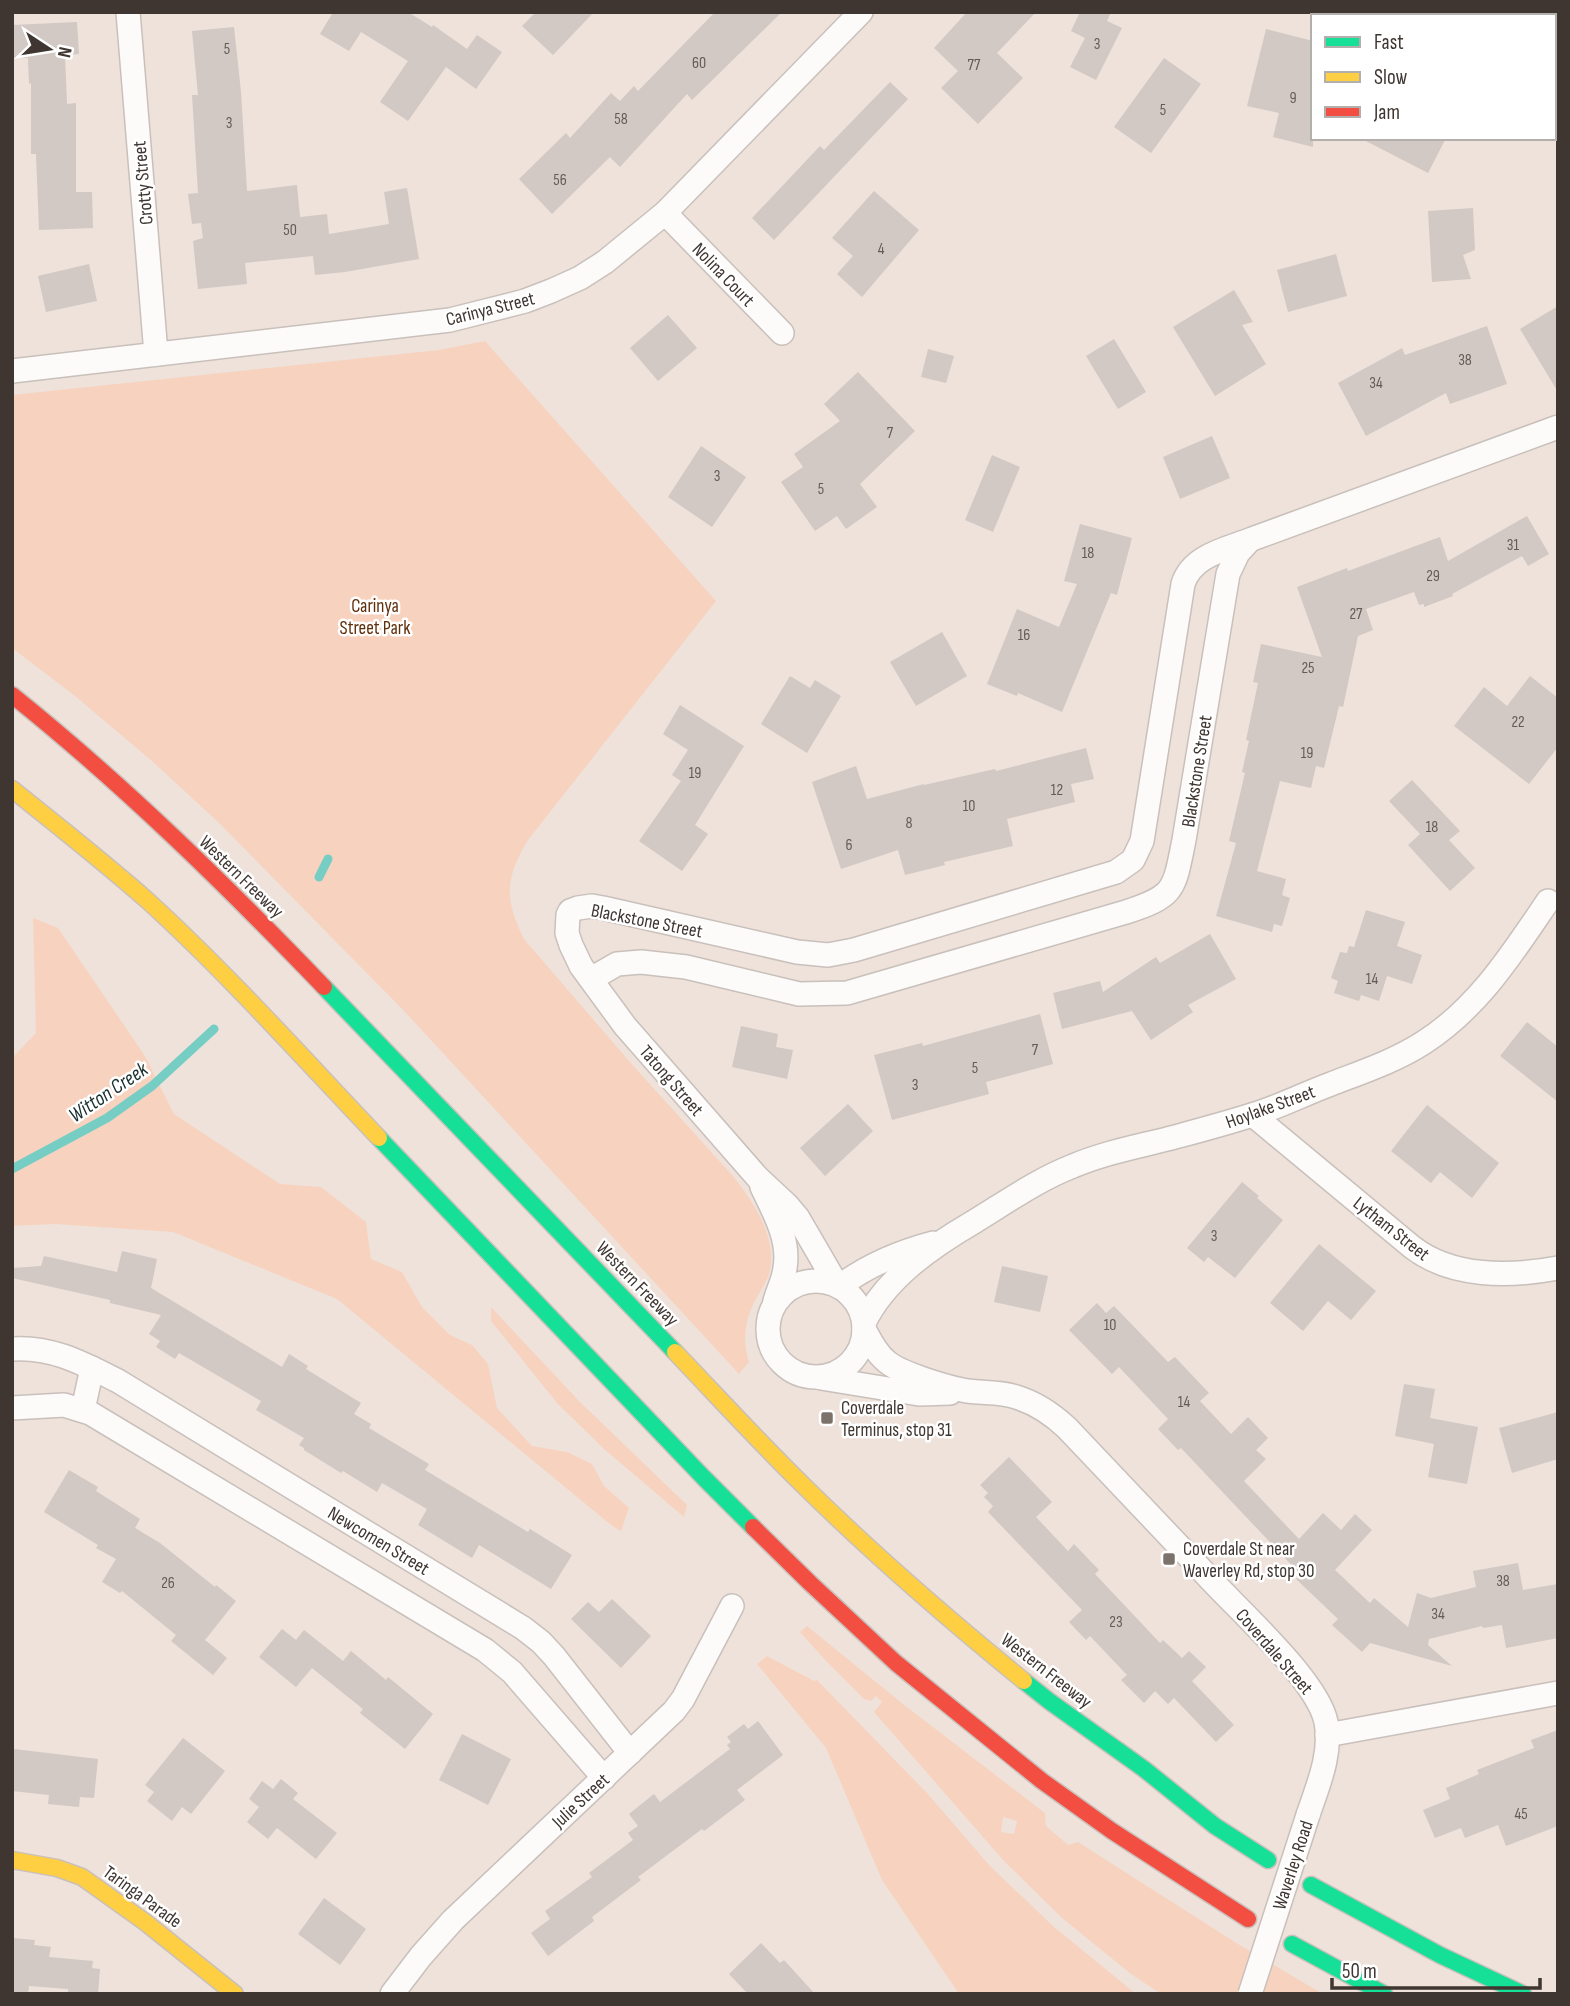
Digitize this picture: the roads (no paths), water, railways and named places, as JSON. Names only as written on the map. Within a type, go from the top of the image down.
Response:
[{"type":"main road","name":"Western Freeway","points":[[12,695],[39,715],[129,795],[253,913],[804,1486],[871,1549],[976,1642],[1049,1701],[1144,1769],[1215,1826],[1268,1860]]},
{"type":"main road","points":[[12,789],[138,893],[210,961],[704,1478],[896,1663],[1042,1781],[1112,1831],[1248,1919]]},
{"type":"main road","name":"Taringa Parade","points":[[12,1860],[57,1868],[86,1880],[145,1922],[235,1994]]},
{"type":"main road","points":[[1311,1885],[1440,1955],[1523,1994]]},
{"type":"main road","points":[[1292,1944],[1384,1994]]},
{"type":"street","name":"Crotty Street","points":[[128,12],[156,354]]},
{"type":"street","name":"Carinya Street","points":[[12,370],[450,320],[514,304],[551,291],[580,278],[634,241],[665,213],[861,12]]},
{"type":"street","name":"Nolina Court","points":[[665,213],[782,333]]},
{"type":"street","name":"Blackstone Street","points":[[1252,539],[1238,553],[1228,574],[1184,840],[1174,881],[1162,898],[1126,912],[847,993],[799,995],[685,967],[640,962],[617,964],[591,979],[574,952],[567,933],[568,913],[578,908],[603,908],[797,953],[828,955],[853,950],[1121,870],[1133,860],[1142,841],[1185,577],[1194,565],[1252,539],[1558,427]]},
{"type":"street","name":"Hoylake Street","points":[[864,1326],[877,1303],[916,1262],[943,1241],[1053,1175],[1076,1165],[1253,1115],[1390,1060],[1421,1044],[1465,1011],[1492,981],[1548,901]]},
{"type":"street","name":"Tatong Street","points":[[591,979],[625,1026],[758,1178],[787,1205],[838,1286]]},
{"type":"street","name":"Lytham Street","points":[[1253,1115],[1432,1261],[1458,1269],[1500,1273],[1558,1268]]},
{"type":"street","name":"Tatong Street","points":[[758,1178],[777,1219],[786,1252],[785,1272],[772,1308]]},
{"type":"street","name":"Hoylake Street","points":[[838,1286],[891,1257],[943,1241]]},
{"type":"street","points":[[817,1280],[838,1286],[857,1302],[864,1326],[860,1348],[851,1362],[839,1372],[816,1377],[792,1371],[771,1347],[768,1331],[772,1308],[781,1295],[801,1282],[817,1280]]},
{"type":"street","name":"Coverdale Street","points":[[864,1326],[876,1349],[890,1364],[963,1390]]},
{"type":"street","name":"Newcomen Street","points":[[12,1349],[54,1353],[92,1368],[135,1391],[523,1628],[554,1656],[630,1753]]},
{"type":"street","points":[[83,1410],[92,1368]]},
{"type":"street","name":"Coverdale Street","points":[[816,1377],[919,1394],[963,1390],[994,1392],[1016,1396],[1042,1408],[1058,1420],[1290,1664],[1317,1699],[1326,1721],[1327,1735]]},
{"type":"street","name":"Newcomen Street","points":[[12,1408],[57,1404],[83,1410],[495,1657],[526,1687],[604,1778]]},
{"type":"street","name":"Julie Street","points":[[399,1988],[427,1948],[453,1920],[665,1720],[683,1699],[732,1606]]},
{"type":"street","points":[[1327,1735],[1558,1693]]},
{"type":"street","name":"Waverley Road","points":[[1250,1994],[1324,1764],[1327,1735]]},
{"type":"waterway","name":"Witton Creek","points":[[319,877],[328,859]]},
{"type":"waterway","name":"Witton Creek","points":[[12,1169],[107,1118],[152,1086],[214,1029]]},
{"type":"place","name":"Coverdale Terminus, stop 31","points":[[827,1418]]},
{"type":"place","name":"Coverdale St near Waverley Rd, stop 30","points":[[1169,1559]]},
{"type":"park label","name":"Carinya Street Park","points":[[375,616]]}]
